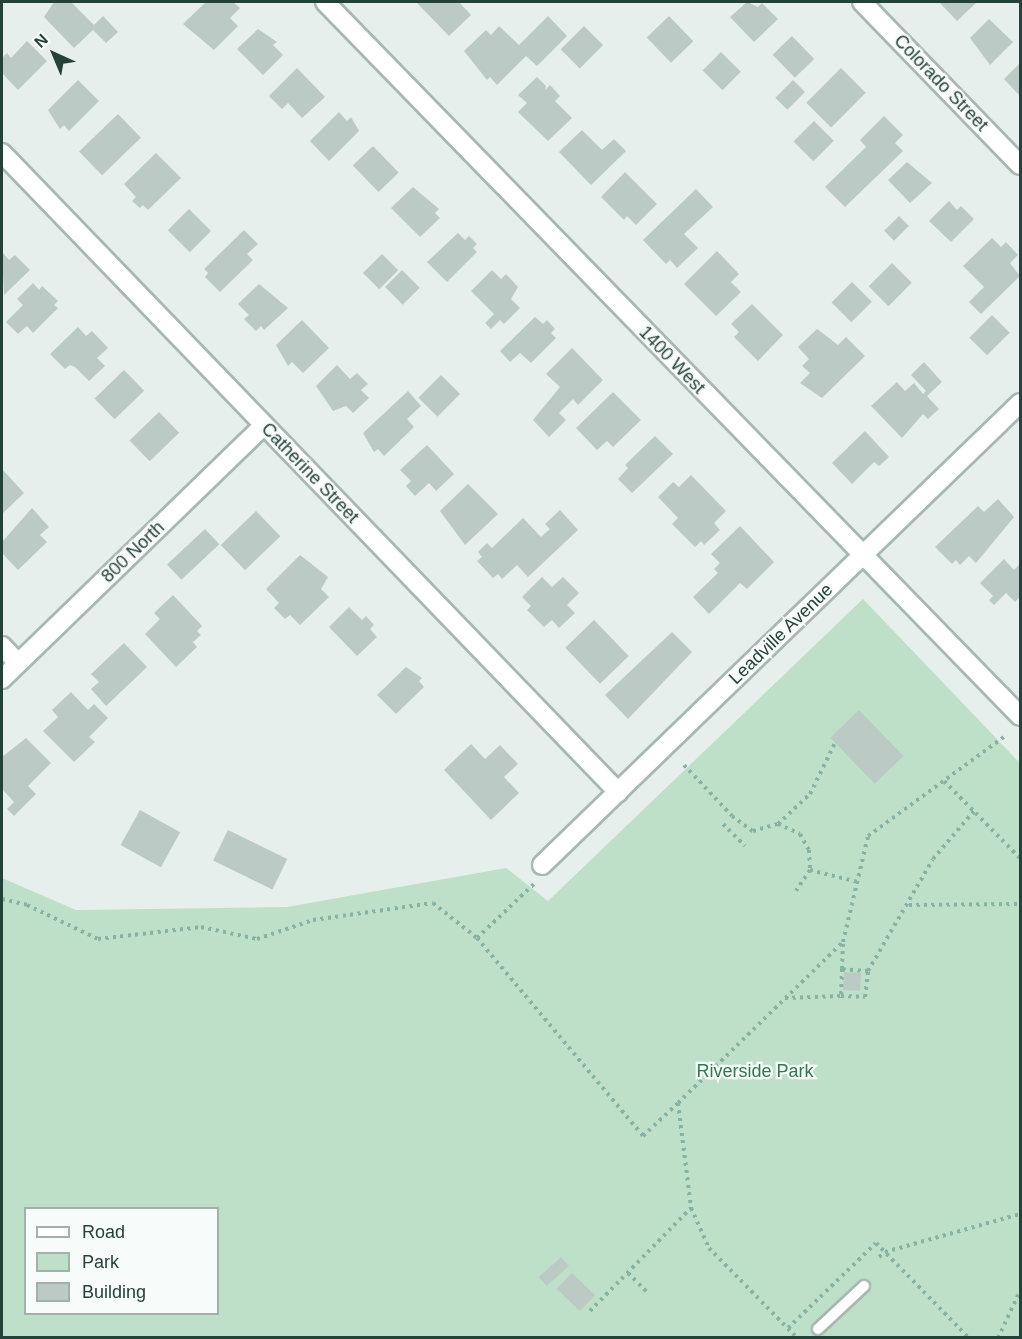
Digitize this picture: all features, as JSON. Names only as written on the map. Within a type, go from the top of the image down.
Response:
[{"type":"street","name":"1400 West","points":[[325,2],[1020,716]]},
{"type":"street","name":"Colorado Street","points":[[862,2],[1020,165]]},
{"type":"street","name":"Catherine Street","points":[[2,153],[618,792]]},
{"type":"street","name":"Leadville Avenue","points":[[542,865],[1020,403]]},
{"type":"street","name":"800 North","points":[[2,679],[264,425]]},
{"type":"street","points":[[2,646],[18,663]]},
{"type":"lane","points":[[818,1329],[864,1286]]},
{"type":"path","points":[[841,996],[843,942],[868,836],[1004,737]]},
{"type":"path","points":[[684,765],[747,828],[753,831],[778,824],[810,794],[836,743]]},
{"type":"path","points":[[944,781],[1020,858]]},
{"type":"path","points":[[785,998],[865,997],[868,971],[909,905],[933,859],[974,811]]},
{"type":"path","points":[[723,824],[745,846]]},
{"type":"path","points":[[778,824],[800,834],[809,850],[810,870],[796,891]]},
{"type":"path","points":[[810,870],[858,882]]},
{"type":"path","points":[[477,938],[534,884]]},
{"type":"path","points":[[2,899],[27,905],[98,939],[201,927],[257,939],[313,920],[433,903],[477,938],[643,1136],[843,942]]},
{"type":"path","points":[[909,905],[1020,904]]},
{"type":"path","points":[[842,969],[868,971]]},
{"type":"path","points":[[678,1103],[692,1208],[709,1248],[796,1338]]},
{"type":"path","points":[[590,1311],[692,1208]]},
{"type":"path","points":[[879,1257],[885,1252],[1020,1214]]},
{"type":"path","points":[[628,1273],[648,1293]]},
{"type":"path","points":[[998,1338],[1020,1291]]},
{"type":"green space","name":"Riverside Park","points":[[863,599],[1020,763],[1020,1337],[2,1337],[2,878],[76,910],[287,907],[506,868],[548,901]]},
{"type":"building","points":[[54,2],[71,2],[94,25],[103,16],[118,32],[106,43],[93,30],[74,48],[44,17]]},
{"type":"building","points":[[206,2],[233,2],[240,8],[230,18],[238,26],[214,50],[183,24]]},
{"type":"building","points":[[416,2],[459,2],[471,15],[449,36]]},
{"type":"building","points":[[747,2],[758,7],[762,3],[778,19],[754,42],[730,17]]},
{"type":"building","points":[[939,2],[977,2],[957,21]]},
{"type":"building","points":[[548,16],[567,36],[537,66],[526,56],[497,85],[490,77],[487,80],[464,51],[486,30],[491,35],[499,26],[519,45]]},
{"type":"building","points":[[669,16],[693,41],[671,63],[647,38]]},
{"type":"building","points":[[989,19],[1013,42],[990,65],[970,38]]},
{"type":"building","points":[[584,26],[603,45],[580,68],[561,49]]},
{"type":"building","points":[[258,29],[277,42],[273,45],[283,55],[263,75],[237,49]]},
{"type":"building","points":[[792,36],[814,59],[795,78],[773,55]]},
{"type":"building","points":[[27,41],[47,61],[18,90],[2,73],[2,58],[7,53],[11,58]]},
{"type":"building","points":[[721,52],[741,72],[722,90],[703,70]]},
{"type":"building","points":[[1020,63],[1020,96],[1004,79]]},
{"type":"building","points":[[297,68],[325,97],[302,118],[288,103],[282,109],[269,96]]},
{"type":"building","points":[[841,68],[866,93],[831,127],[806,103]]},
{"type":"building","points":[[537,77],[546,86],[545,90],[550,85],[560,96],[555,101],[572,118],[548,141],[518,112],[527,103],[518,95]]},
{"type":"building","points":[[78,80],[99,101],[69,131],[64,125],[60,129],[48,110]]},
{"type":"building","points":[[793,80],[805,92],[787,110],[775,98]]},
{"type":"building","points":[[339,112],[347,121],[351,117],[359,131],[329,161],[310,141]]},
{"type":"building","points":[[118,114],[141,138],[102,175],[79,152]]},
{"type":"building","points":[[884,116],[903,135],[895,143],[903,151],[845,207],[825,187],[866,147],[860,140]]},
{"type":"building","points":[[814,121],[834,141],[813,161],[793,142]]},
{"type":"building","points":[[582,130],[602,150],[614,139],[626,151],[591,185],[559,152]]},
{"type":"building","points":[[373,146],[399,173],[379,192],[353,165]]},
{"type":"building","points":[[156,153],[181,178],[148,210],[143,205],[140,208],[132,201],[136,197],[124,184]]},
{"type":"building","points":[[907,162],[932,183],[910,203],[888,180]]},
{"type":"building","points":[[625,172],[657,204],[636,225],[627,216],[624,220],[601,197]]},
{"type":"building","points":[[413,187],[439,209],[435,213],[440,218],[420,237],[391,208]]},
{"type":"building","points":[[696,189],[713,207],[684,234],[698,248],[677,268],[670,260],[666,264],[643,240]]},
{"type":"building","points":[[949,201],[957,210],[961,206],[974,219],[951,242],[929,221]]},
{"type":"building","points":[[189,209],[211,231],[190,252],[168,230]]},
{"type":"building","points":[[899,216],[909,226],[894,241],[884,231]]},
{"type":"building","points":[[244,230],[258,244],[247,254],[253,260],[220,292],[205,277],[208,273],[204,269]]},
{"type":"building","points":[[458,233],[465,240],[469,236],[477,244],[473,248],[477,252],[447,282],[427,262]]},
{"type":"building","points":[[992,238],[1001,247],[1006,242],[1018,255],[1010,263],[1020,276],[981,314],[969,302],[984,287],[963,266]]},
{"type":"building","points":[[717,251],[739,274],[731,282],[741,292],[716,316],[684,284]]},
{"type":"building","points":[[2,252],[9,260],[15,255],[30,270],[4,295]]},
{"type":"building","points":[[382,254],[398,270],[379,289],[363,273]]},
{"type":"building","points":[[892,263],[912,283],[888,306],[869,286]]},
{"type":"building","points":[[402,270],[420,288],[403,305],[385,287]]},
{"type":"building","points":[[492,270],[501,279],[506,274],[518,287],[511,299],[520,308],[504,324],[500,320],[491,329],[485,323],[494,314],[471,291]]},
{"type":"building","points":[[852,282],[872,302],[851,322],[831,303]]},
{"type":"building","points":[[33,283],[39,290],[42,286],[58,301],[54,305],[58,308],[33,333],[27,326],[18,334],[6,322],[23,305],[17,299]]},
{"type":"building","points":[[259,284],[288,308],[264,330],[261,326],[256,331],[244,319],[249,315],[238,304]]},
{"type":"building","points":[[752,304],[783,335],[758,361],[734,337],[739,332],[731,324]]},
{"type":"building","points":[[992,315],[1010,333],[987,355],[969,338]]},
{"type":"building","points":[[535,317],[543,324],[547,320],[555,329],[551,333],[556,338],[531,363],[520,353],[510,362],[500,351]]},
{"type":"building","points":[[302,320],[329,348],[303,373],[292,362],[288,366],[276,345]]},
{"type":"building","points":[[78,327],[86,336],[92,331],[108,348],[97,358],[105,366],[89,381],[75,367],[70,365],[65,369],[50,354]]},
{"type":"building","points":[[817,329],[838,345],[846,337],[865,356],[822,398],[800,383],[810,373],[802,366],[809,359],[798,347]]},
{"type":"building","points":[[572,348],[603,380],[578,405],[573,399],[559,413],[566,420],[549,437],[533,420],[560,387],[546,374]]},
{"type":"building","points":[[924,362],[942,382],[927,396],[939,409],[928,419],[923,414],[902,438],[871,406],[897,382],[905,391],[914,383],[923,394],[926,391],[911,375]]},
{"type":"building","points":[[337,365],[350,379],[357,373],[368,384],[361,390],[369,398],[353,413],[346,406],[333,411],[316,386]]},
{"type":"building","points":[[124,370],[144,391],[115,419],[95,398]]},
{"type":"building","points":[[441,375],[460,394],[437,417],[418,398]]},
{"type":"building","points":[[408,391],[421,406],[407,419],[414,427],[384,456],[378,449],[374,452],[363,433]]},
{"type":"building","points":[[613,392],[641,420],[613,447],[607,441],[597,450],[576,428]]},
{"type":"building","points":[[159,412],[179,433],[150,461],[130,440]]},
{"type":"building","points":[[865,431],[889,457],[879,466],[874,462],[852,484],[832,463]]},
{"type":"building","points":[[655,436],[673,454],[632,493],[618,479],[628,468],[625,465]]},
{"type":"building","points":[[427,445],[454,474],[436,491],[429,483],[415,496],[406,486],[411,481],[400,470]]},
{"type":"building","points":[[2,469],[24,493],[2,514]]},
{"type":"building","points":[[691,475],[726,511],[714,523],[720,530],[704,545],[701,541],[695,547],[672,524],[678,518],[658,497],[673,482],[679,487]]},
{"type":"building","points":[[468,484],[498,514],[465,545],[440,511]]},
{"type":"building","points":[[998,499],[1014,517],[976,563],[969,556],[960,565],[956,560],[952,564],[935,547],[978,506],[984,512]]},
{"type":"building","points":[[32,508],[49,527],[40,535],[47,542],[18,570],[2,553],[2,542]]},
{"type":"building","points":[[560,510],[578,530],[528,577],[517,565],[502,579],[498,574],[493,578],[477,561],[482,557],[478,552],[487,543],[492,548],[523,518],[541,537],[550,529],[545,524]]},
{"type":"building","points":[[256,511],[280,536],[245,570],[221,545]]},
{"type":"building","points":[[740,526],[774,562],[747,589],[740,583],[709,614],[693,597],[718,573],[714,569],[720,563],[711,554]]},
{"type":"building","points":[[205,529],[219,544],[181,580],[167,564]]},
{"type":"building","points":[[300,555],[328,577],[321,589],[329,597],[300,625],[290,615],[285,619],[274,608],[279,603],[266,589]]},
{"type":"building","points":[[1004,559],[1014,570],[1020,564],[1020,597],[1015,602],[1006,593],[994,605],[989,600],[993,596],[980,583]]},
{"type":"building","points":[[542,577],[552,587],[563,577],[579,593],[567,605],[575,613],[559,628],[552,620],[544,627],[527,610],[531,606],[522,597]]},
{"type":"building","points":[[173,595],[202,626],[197,631],[201,635],[193,642],[197,647],[176,667],[145,634],[160,619],[154,613]]},
{"type":"building","points":[[349,607],[362,620],[366,616],[374,625],[370,629],[377,637],[357,656],[329,627]]},
{"type":"building","points":[[594,620],[629,656],[600,684],[565,648]]},
{"type":"building","points":[[672,632],[692,652],[628,719],[605,695]]},
{"type":"building","points":[[124,643],[147,667],[106,706],[91,689],[99,682],[91,674]]},
{"type":"building","points":[[406,667],[422,678],[419,681],[424,687],[396,714],[377,695]]},
{"type":"building","points":[[71,692],[88,710],[94,704],[108,718],[89,737],[95,742],[74,762],[43,731],[58,717],[52,710]]},
{"type":"building","points":[[859,710],[903,756],[875,784],[830,738]]},
{"type":"building","points":[[26,738],[51,763],[28,786],[36,794],[14,816],[7,809],[14,802],[2,789],[2,757]]},
{"type":"building","points":[[471,744],[485,759],[500,745],[518,764],[504,777],[519,793],[491,820],[444,770]]},
{"type":"building","points":[[140,810],[180,832],[161,867],[121,845]]},
{"type":"building","points":[[228,830],[287,859],[272,889],[213,861]]},
{"type":"building","points":[[844,972],[861,973],[860,991],[843,990]]},
{"type":"building","points":[[561,1257],[569,1266],[547,1286],[539,1277]]},
{"type":"building","points":[[572,1273],[595,1295],[580,1311],[557,1289]]}]
